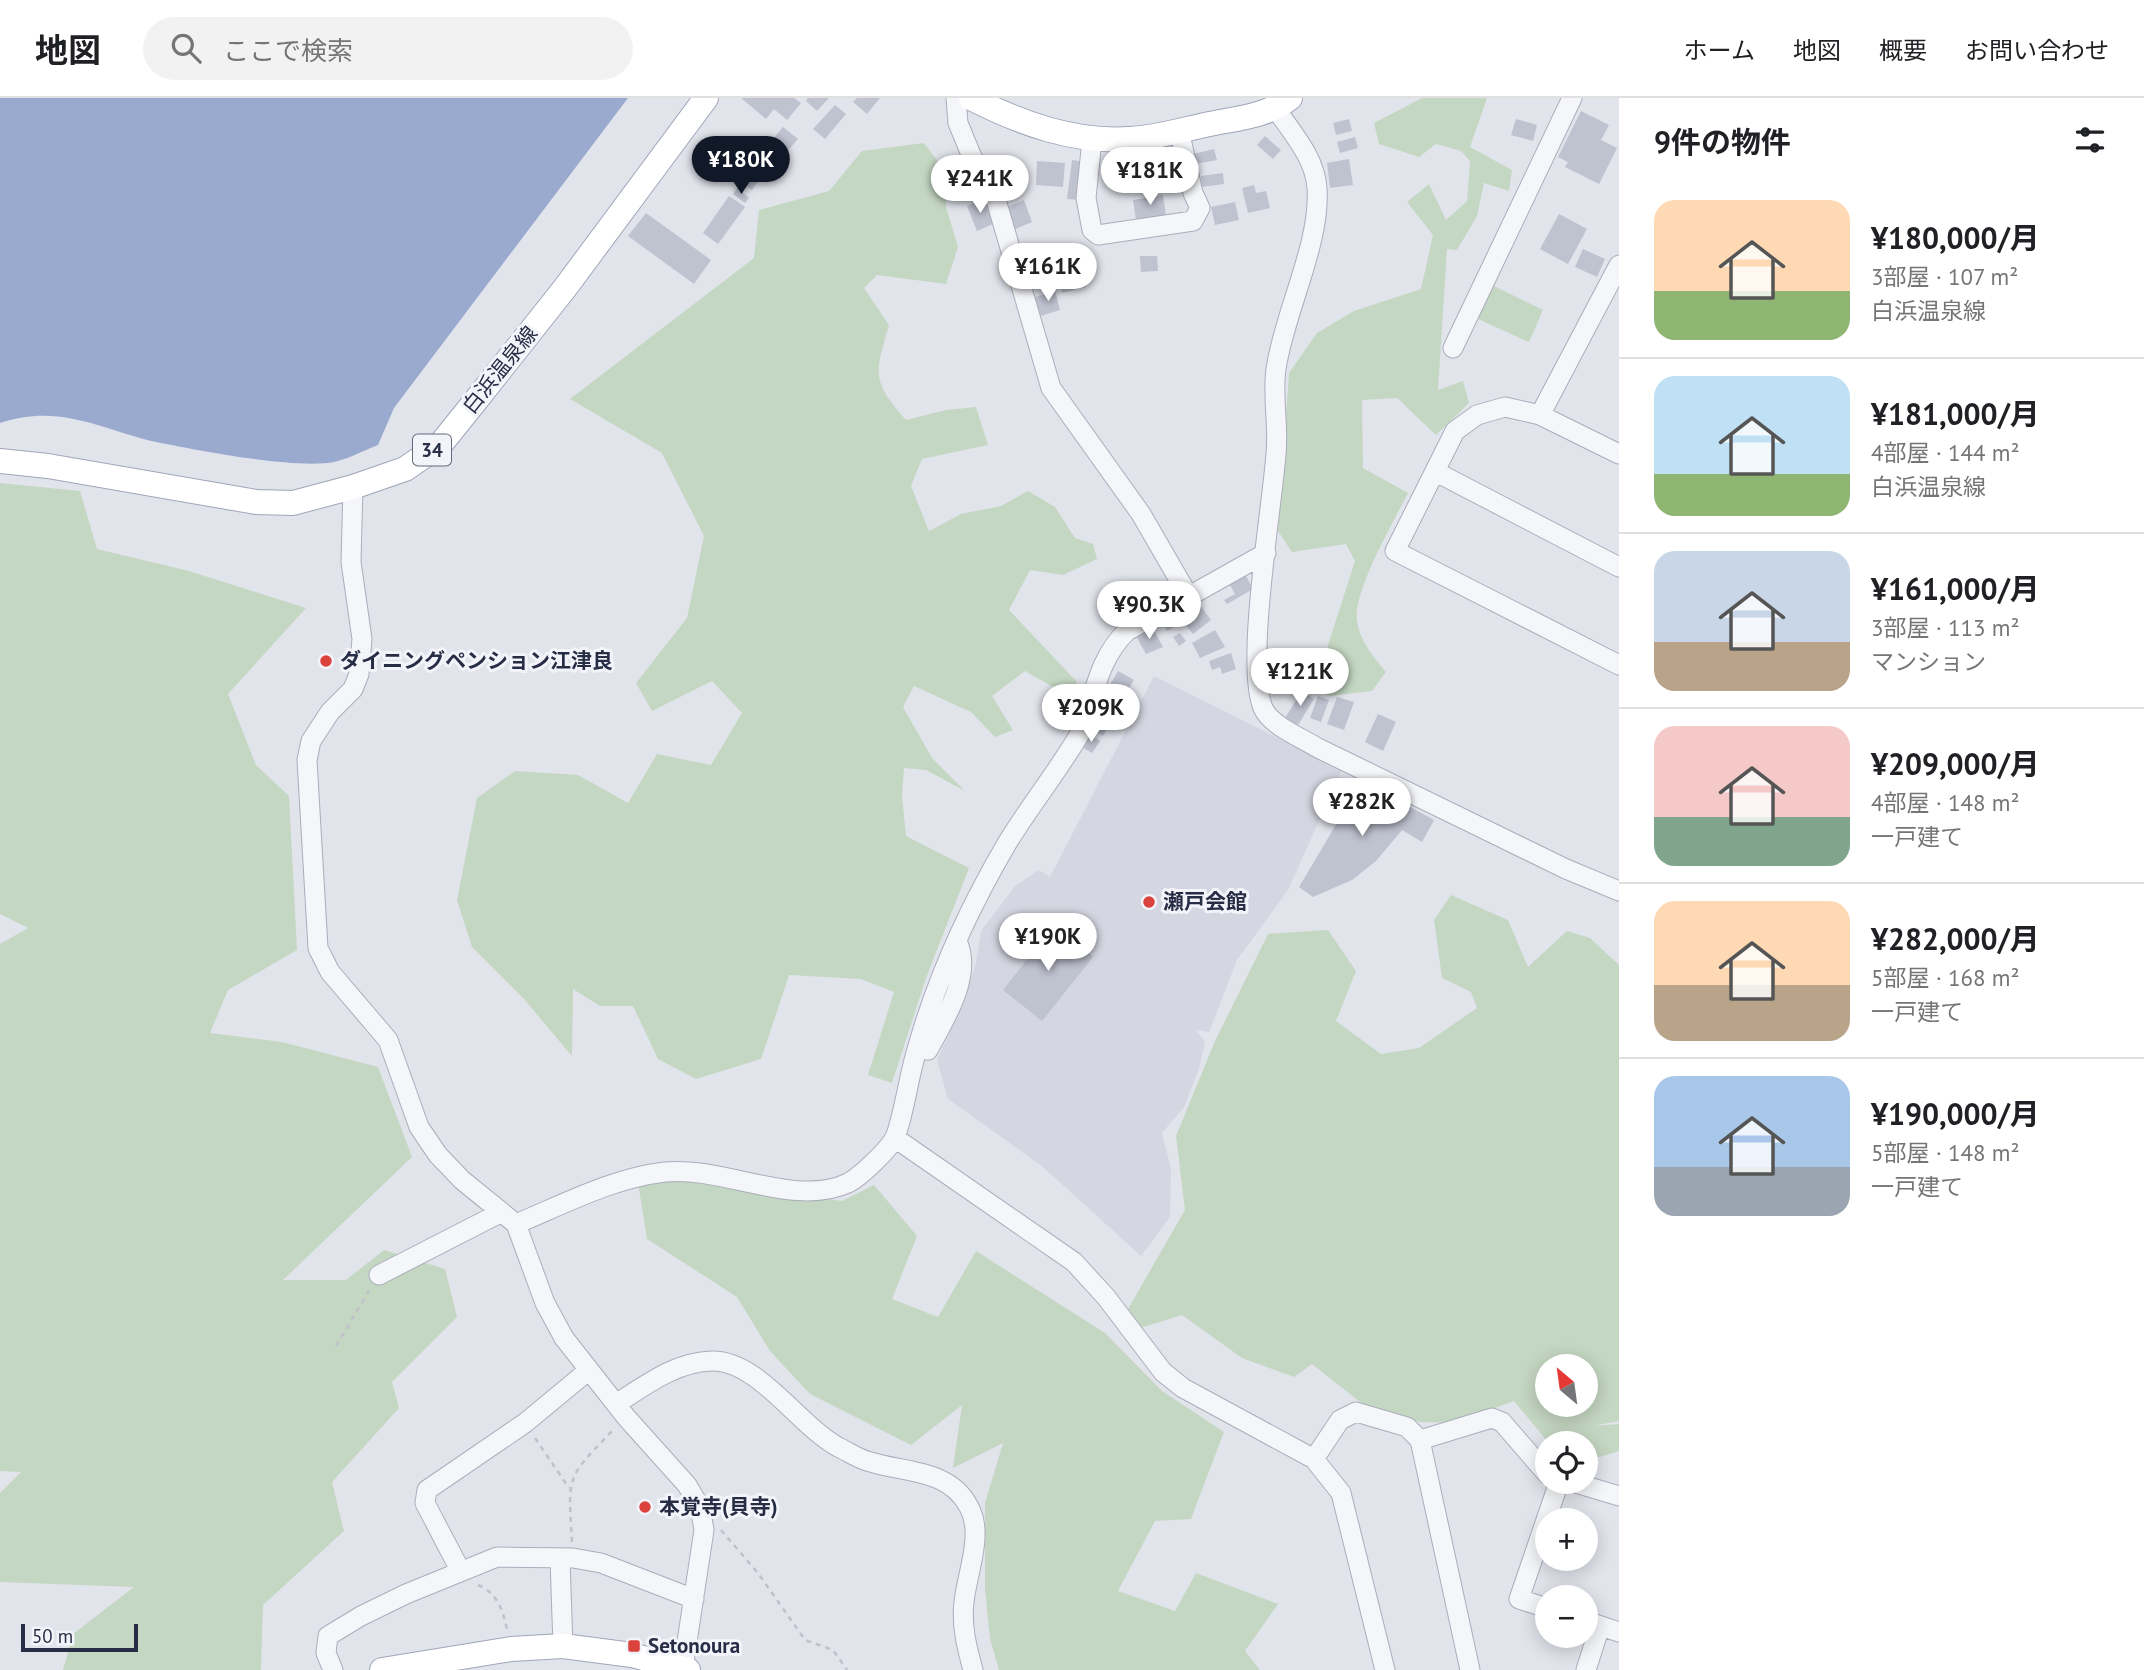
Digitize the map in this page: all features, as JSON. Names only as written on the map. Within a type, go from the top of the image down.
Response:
[{"type":"main road","name":"白浜温泉線","points":[[0,461],[48,466],[256,502],[293,503],[353,487],[405,469],[440,445],[565,288],[706,98]]},
{"type":"main road","points":[[971,98],[1049,130],[1092,140],[1133,139],[1283,104]]},
{"type":"main road","points":[[382,1670],[511,1649],[563,1646],[632,1655],[686,1669]]},
{"type":"street","points":[[956,98],[958,123],[972,157],[996,200],[1051,388],[1140,514],[1189,597]]},
{"type":"street","points":[[1453,348],[1572,98]]},
{"type":"street","points":[[1283,104],[1313,164],[1317,189],[1314,224],[1276,370],[1277,450],[1259,643],[1258,693],[1265,711],[1284,728],[1318,748],[1566,869],[1619,891]]},
{"type":"street","points":[[1092,140],[1086,198],[1092,230],[1098,235],[1193,221],[1200,208],[1193,193],[1179,130]]},
{"type":"street","points":[[1540,415],[1619,265]]},
{"type":"street","points":[[1619,453],[1540,415],[1506,407],[1477,415],[1455,431],[1395,551],[1619,665]]},
{"type":"street","points":[[1436,472],[1619,567]]},
{"type":"street","points":[[353,487],[351,562],[362,639],[359,674],[353,689],[330,712],[311,741],[307,760],[318,948],[330,972],[388,1040],[419,1127],[438,1155],[508,1219],[545,1303],[564,1338],[621,1410],[687,1485],[700,1507],[704,1531],[686,1669]]},
{"type":"street","points":[[379,1275],[508,1219],[603,1187],[665,1172],[710,1173],[790,1189],[824,1192],[849,1182],[866,1170],[895,1138],[917,1049],[937,986],[957,941],[1007,844],[1084,728],[1097,680],[1112,645],[1128,631],[1266,553]]},
{"type":"street","points":[[895,1138],[1074,1262],[1106,1297],[1163,1371],[1184,1388],[1314,1459],[1341,1493],[1385,1670]]},
{"type":"street","points":[[621,1410],[660,1376],[686,1365],[714,1361],[738,1366],[754,1376],[816,1433],[836,1446],[866,1461],[934,1477],[957,1488],[971,1509],[974,1530],[963,1603],[964,1634],[973,1670]]},
{"type":"street","points":[[460,1570],[425,1503],[427,1490],[525,1423],[589,1370]]},
{"type":"street","points":[[1314,1459],[1340,1420],[1356,1412],[1407,1427],[1420,1440],[1470,1670]]},
{"type":"street","points":[[1420,1440],[1492,1418],[1502,1422],[1535,1457]]},
{"type":"street","points":[[1598,1491],[1619,1496]]},
{"type":"street","points":[[1535,1604],[1519,1599],[1554,1494]]},
{"type":"street","points":[[332,1670],[326,1653],[328,1636],[361,1616],[460,1570],[497,1557],[601,1563],[694,1598]]},
{"type":"street","points":[[563,1646],[566,1559]]},
{"type":"street","points":[[1586,1670],[1602,1626]]},
{"type":"path","points":[[336,1346],[379,1275]]},
{"type":"path","points":[[566,1559],[569,1488],[574,1470],[621,1410]]},
{"type":"path","points":[[525,1423],[569,1488]]},
{"type":"path","points":[[700,1507],[758,1573],[805,1640],[833,1650],[847,1670]]},
{"type":"path","points":[[460,1570],[463,1579],[491,1591],[496,1598],[511,1649]]},
{"type":"shaded area","points":[[1154,676],[1342,770],[1288,890],[1237,960],[1209,1032],[1196,1030],[1205,1042],[1199,1069],[1184,1107],[1162,1133],[1171,1169],[1170,1217],[1141,1256],[1043,1167],[948,1099],[937,1060],[963,1004],[976,963],[981,931],[1015,886],[1039,870],[1050,877]]},
{"type":"green space","points":[[1422,98],[1487,98],[1470,147],[1512,170],[1509,191],[1484,183],[1477,216],[1457,250],[1447,249],[1438,390],[1463,381],[1469,403],[1436,435],[1397,398],[1362,400],[1363,468],[1408,493],[1376,556],[1357,607],[1361,635],[1386,672],[1372,691],[1330,696],[1314,689],[1355,561],[1346,544],[1292,552],[1278,531],[1289,373],[1317,333],[1354,311],[1421,289],[1433,235],[1407,202],[1429,184],[1446,220],[1467,201],[1470,161],[1461,151],[1436,144],[1419,157],[1379,144],[1374,123]]},
{"type":"green space","points":[[924,143],[946,172],[946,207],[958,247],[946,284],[877,275],[864,288],[889,325],[879,376],[887,395],[906,420],[946,410],[976,407],[988,445],[922,459],[911,486],[929,531],[961,514],[1001,506],[1028,491],[1055,507],[1075,538],[1093,544],[1097,559],[1063,575],[1030,570],[1009,610],[1077,682],[1074,699],[1025,671],[992,696],[1013,730],[995,737],[971,712],[914,686],[903,707],[932,758],[965,791],[926,770],[904,768],[902,796],[906,836],[969,868],[926,978],[892,1083],[868,1075],[894,992],[861,979],[789,975],[761,1059],[696,1079],[658,1059],[633,1006],[600,1006],[573,989],[572,1056],[524,999],[472,947],[457,900],[477,798],[515,771],[578,775],[628,803],[657,754],[711,765],[742,713],[712,681],[652,711],[636,683],[687,618],[704,536],[662,453],[570,399],[754,258],[759,210],[829,191],[862,151]]},
{"type":"green space","points":[[1494,286],[1543,310],[1529,342],[1476,318]]},
{"type":"green space","points":[[0,483],[80,491],[97,549],[189,571],[306,608],[228,694],[256,765],[289,796],[297,950],[228,990],[210,1033],[282,1042],[378,1067],[412,1157],[283,1280],[346,1280],[384,1250],[445,1269],[457,1317],[392,1382],[399,1408],[332,1482],[344,1531],[263,1605],[261,1670],[63,1670],[73,1634],[134,1587],[0,1582],[0,1493],[21,1472],[0,1471],[0,944],[28,928],[0,914]]},
{"type":"green space","points":[[1451,895],[1508,920],[1528,967],[1567,931],[1590,938],[1619,965],[1619,1421],[1593,1426],[1619,1424],[1619,1451],[1598,1457],[1598,1431],[1539,1431],[1514,1401],[1455,1423],[1420,1422],[1364,1405],[1312,1364],[1294,1377],[1242,1358],[1182,1315],[1137,1329],[1128,1309],[1185,1210],[1176,1136],[1215,1041],[1268,934],[1328,930],[1356,971],[1336,1021],[1381,1054],[1419,1048],[1477,1008],[1471,992],[1442,978],[1434,920]]},
{"type":"green space","points":[[689,1181],[842,1201],[874,1185],[917,1236],[892,1299],[938,1317],[976,1251],[1105,1333],[1162,1391],[1224,1432],[1191,1519],[1155,1521],[1118,1591],[1175,1611],[1196,1573],[1278,1604],[1245,1651],[1260,1670],[999,1670],[990,1639],[985,1589],[985,1503],[1003,1443],[953,1468],[962,1405],[911,1445],[810,1394],[770,1351],[737,1297],[647,1239],[638,1183]]},
{"type":"water","points":[[0,98],[628,98],[394,408],[378,445],[339,461],[309,464],[196,450],[61,417],[41,416],[0,423]]},
{"type":"building","points":[[741,98],[794,98],[801,103],[787,120],[774,109],[766,119]]},
{"type":"building","points":[[808,98],[829,98],[817,111],[806,101]]},
{"type":"building","points":[[857,98],[880,98],[867,114],[853,102]]},
{"type":"building","points":[[835,105],[846,114],[825,139],[813,129]]},
{"type":"building","points":[[1581,111],[1609,125],[1601,140],[1617,148],[1599,184],[1565,167],[1568,162],[1558,157]]},
{"type":"building","points":[[1349,119],[1352,131],[1336,135],[1333,123]]},
{"type":"building","points":[[1516,119],[1537,125],[1533,141],[1511,135]]},
{"type":"building","points":[[783,127],[798,139],[777,163],[763,151]]},
{"type":"building","points":[[1265,136],[1281,150],[1273,159],[1257,145]]},
{"type":"building","points":[[1355,137],[1358,148],[1340,153],[1337,142]]},
{"type":"building","points":[[1214,149],[1217,160],[1195,164],[1193,154]]},
{"type":"building","points":[[1349,159],[1353,185],[1330,188],[1327,163]]},
{"type":"building","points":[[1072,160],[1086,162],[1081,200],[1067,199]]},
{"type":"building","points":[[1037,161],[1065,163],[1063,187],[1036,185]]},
{"type":"building","points":[[753,167],[763,174],[752,190],[742,183]]},
{"type":"building","points":[[1223,173],[1224,184],[1202,187],[1201,176]]},
{"type":"building","points":[[1254,185],[1256,193],[1266,191],[1270,208],[1248,213],[1242,188]]},
{"type":"building","points":[[737,188],[749,198],[745,203],[733,194]]},
{"type":"building","points":[[1163,195],[1166,215],[1136,220],[1133,200]]},
{"type":"building","points":[[729,196],[745,207],[718,244],[703,233]]},
{"type":"building","points":[[984,199],[993,224],[977,231],[967,206]]},
{"type":"building","points":[[1024,200],[1032,222],[1011,231],[1003,209]]},
{"type":"building","points":[[1235,202],[1239,220],[1215,225],[1211,207]]},
{"type":"building","points":[[646,213],[711,260],[694,284],[628,236]]},
{"type":"building","points":[[1559,214],[1587,229],[1568,264],[1540,249]]},
{"type":"building","points":[[1583,249],[1605,259],[1597,277],[1575,267]]},
{"type":"building","points":[[1046,254],[1053,285],[1030,290],[1022,259]]},
{"type":"building","points":[[1140,256],[1157,256],[1158,271],[1141,272]]},
{"type":"building","points":[[1080,263],[1086,287],[1062,293],[1056,269]]},
{"type":"building","points":[[1055,291],[1060,310],[1041,316],[1035,297]]},
{"type":"building","points":[[1245,574],[1253,589],[1227,604],[1224,600],[1235,594],[1229,583]]},
{"type":"building","points":[[1197,601],[1211,620],[1193,634],[1178,616]]},
{"type":"building","points":[[1170,617],[1176,626],[1167,631],[1162,622]]},
{"type":"building","points":[[1152,627],[1163,647],[1146,654],[1136,636]]},
{"type":"building","points":[[1215,630],[1225,647],[1200,658],[1192,643]]},
{"type":"building","points":[[1180,633],[1186,641],[1179,646],[1173,637]]},
{"type":"building","points":[[1231,653],[1236,669],[1222,674],[1220,667],[1212,670],[1209,661]]},
{"type":"building","points":[[1118,671],[1134,680],[1121,702],[1106,692]]},
{"type":"building","points":[[1302,691],[1314,699],[1298,725],[1285,718]]},
{"type":"building","points":[[1318,696],[1329,700],[1321,722],[1310,718]]},
{"type":"building","points":[[1337,697],[1354,702],[1344,730],[1327,724]]},
{"type":"building","points":[[1378,714],[1396,722],[1383,751],[1365,742]]},
{"type":"building","points":[[1102,718],[1111,724],[1103,736],[1093,729]]},
{"type":"building","points":[[1091,735],[1100,741],[1092,753],[1082,747]]},
{"type":"building","points":[[1362,781],[1434,820],[1422,842],[1402,830],[1376,861],[1352,880],[1313,897],[1299,887]]},
{"type":"building","points":[[1056,923],[1093,957],[1042,1021],[1003,990]]},
{"type":"place","name":"ダイニングペンション江津良","points":[[326,661]]},
{"type":"place","name":"瀬戸会館","points":[[1149,902]]},
{"type":"place","name":"本覚寺(貝寺)","points":[[645,1507]]},
{"type":"place","name":"Setonoura","points":[[634,1646]]}]
